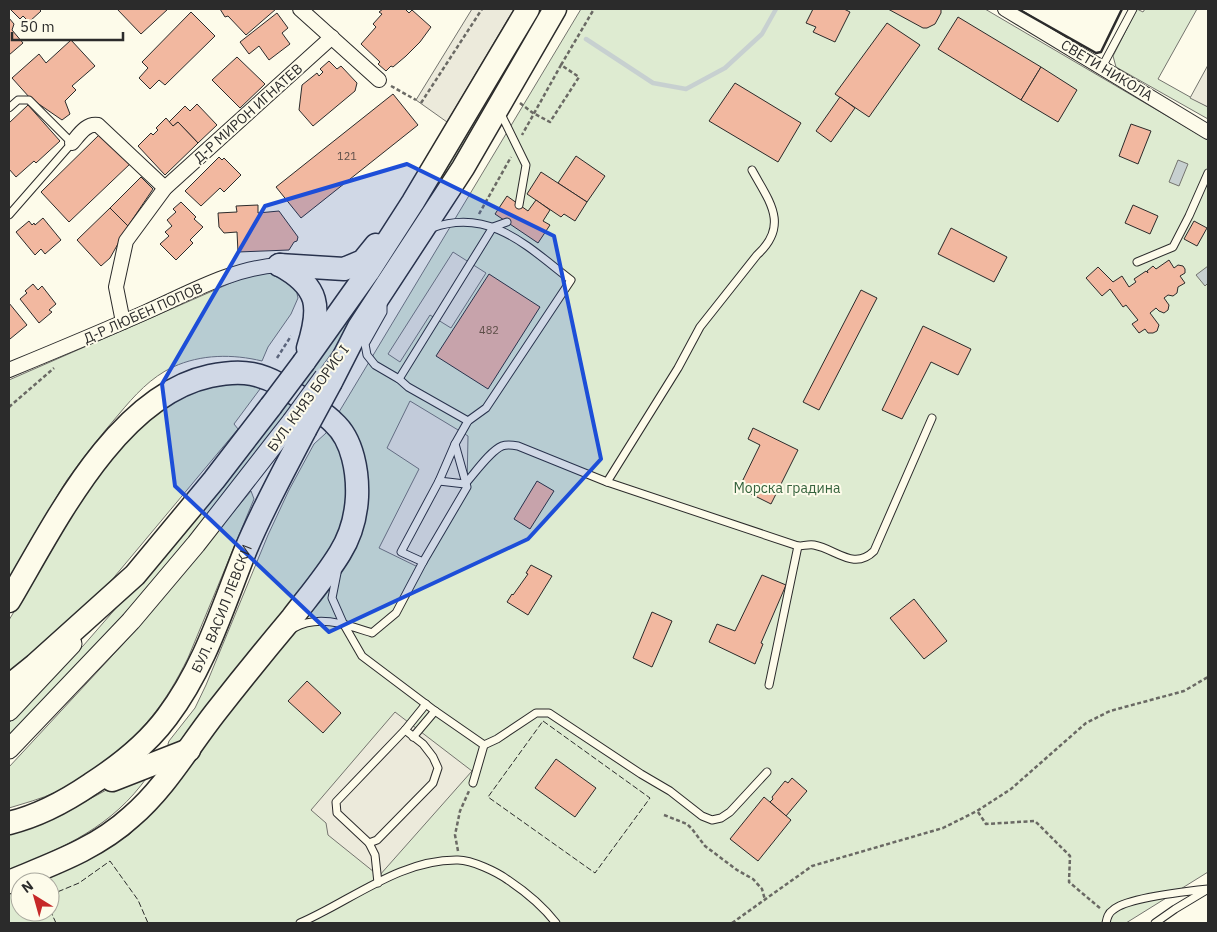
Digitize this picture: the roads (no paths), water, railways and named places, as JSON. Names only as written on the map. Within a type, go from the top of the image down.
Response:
[{"type":"highway","name":"БУЛ. КНЯЗ БОРИС I","points":[[135,575],[214,480],[271,406],[368,272],[413,202],[528,9]]},
{"type":"highway","points":[[382,292],[422,231],[556,9]]},
{"type":"highway","points":[[279,264],[344,269],[363,261],[413,202]]},
{"type":"highway","points":[[279,264],[301,278],[312,292],[315,302],[316,323],[304,362]]},
{"type":"highway","name":"БУЛ. ВАСИЛ ЛЕВСКИ","points":[[9,823],[41,812],[76,794],[129,756],[150,737],[178,702],[194,675],[299,425],[359,326],[382,292]]},
{"type":"highway","points":[[9,601],[83,478],[132,421],[145,408],[170,391],[195,379],[220,374],[251,374],[279,384],[335,423],[346,438],[358,485],[354,519],[340,553],[308,597],[214,715],[163,786],[131,818],[93,845],[9,882]]},
{"type":"highway","points":[[9,686],[135,575]]},
{"type":"highway","points":[[76,794],[189,750]]},
{"type":"main road","name":"БУЛ. КНЯЗ БОРИС I","points":[[9,749],[131,621],[218,515],[299,425]]},
{"type":"main road","name":"БУЛ. КНЯЗ БОРИС I","points":[[9,711],[135,575]]},
{"type":"street","points":[[300,9],[379,80]]},
{"type":"street","name":"СВЕТИ НИКОЛА","points":[[1005,9],[1208,132]]},
{"type":"street","name":"Д-Р МИРОН ИГНАТЕВ","points":[[123,322],[116,287],[126,241],[165,188],[332,37]]},
{"type":"street","points":[[72,143],[86,128],[98,125],[165,188]]},
{"type":"street","name":"Д-Р ЛЮБЕН ПОПОВ","points":[[9,370],[232,274],[279,264]]},
{"type":"lane","points":[[1102,67],[1133,9]]},
{"type":"lane","points":[[9,108],[18,100],[29,100],[72,143],[9,215]]},
{"type":"lane","points":[[502,100],[526,165],[519,205]]},
{"type":"lane","points":[[607,482],[678,368],[700,328],[757,255],[766,247],[776,219],[773,208],[752,170]]},
{"type":"lane","points":[[1137,262],[1173,247],[1208,173]]},
{"type":"lane","points":[[422,231],[459,221],[475,222],[493,227],[506,232],[571,280],[486,408],[468,421],[455,444],[439,481],[401,552],[423,562]]},
{"type":"lane","points":[[399,378],[493,227],[507,222]]},
{"type":"lane","points":[[382,292],[383,312],[365,344],[367,354],[375,365],[399,378],[408,387],[468,421]]},
{"type":"lane","points":[[466,484],[495,451],[508,444],[518,446],[607,482],[798,546],[814,545],[855,560],[862,560],[874,552],[932,418]]},
{"type":"lane","points":[[269,646],[296,626],[315,621],[343,623],[372,634],[396,613],[423,562],[467,487],[455,444]]},
{"type":"lane","points":[[439,481],[466,484]]},
{"type":"lane","points":[[769,685],[798,546]]},
{"type":"lane","points":[[340,553],[332,598],[343,623],[362,656],[435,711],[484,744]]},
{"type":"lane","points":[[378,883],[375,855],[370,843],[337,813],[336,802],[405,730],[426,704]]},
{"type":"lane","points":[[413,737],[435,711]]},
{"type":"lane","points":[[473,783],[484,744],[497,738],[536,713],[549,713],[670,791],[702,816],[712,820],[722,818],[730,812],[767,772]]},
{"type":"lane","points":[[370,843],[377,840],[433,783],[438,768],[433,756],[423,744],[405,730]]},
{"type":"lane","points":[[300,923],[378,883],[423,864],[460,860],[494,871],[545,909],[556,923]]},
{"type":"lane","points":[[1106,923],[1108,915],[1117,907],[1175,893],[1208,889]]},
{"type":"lane","points":[[1154,923],[1175,908],[1208,889]]},
{"type":"waterway","points":[[586,39],[653,83],[686,89],[725,68],[762,34],[776,9]]},
{"type":"park label","name":"Морска градина","points":[[787,488]]}]
